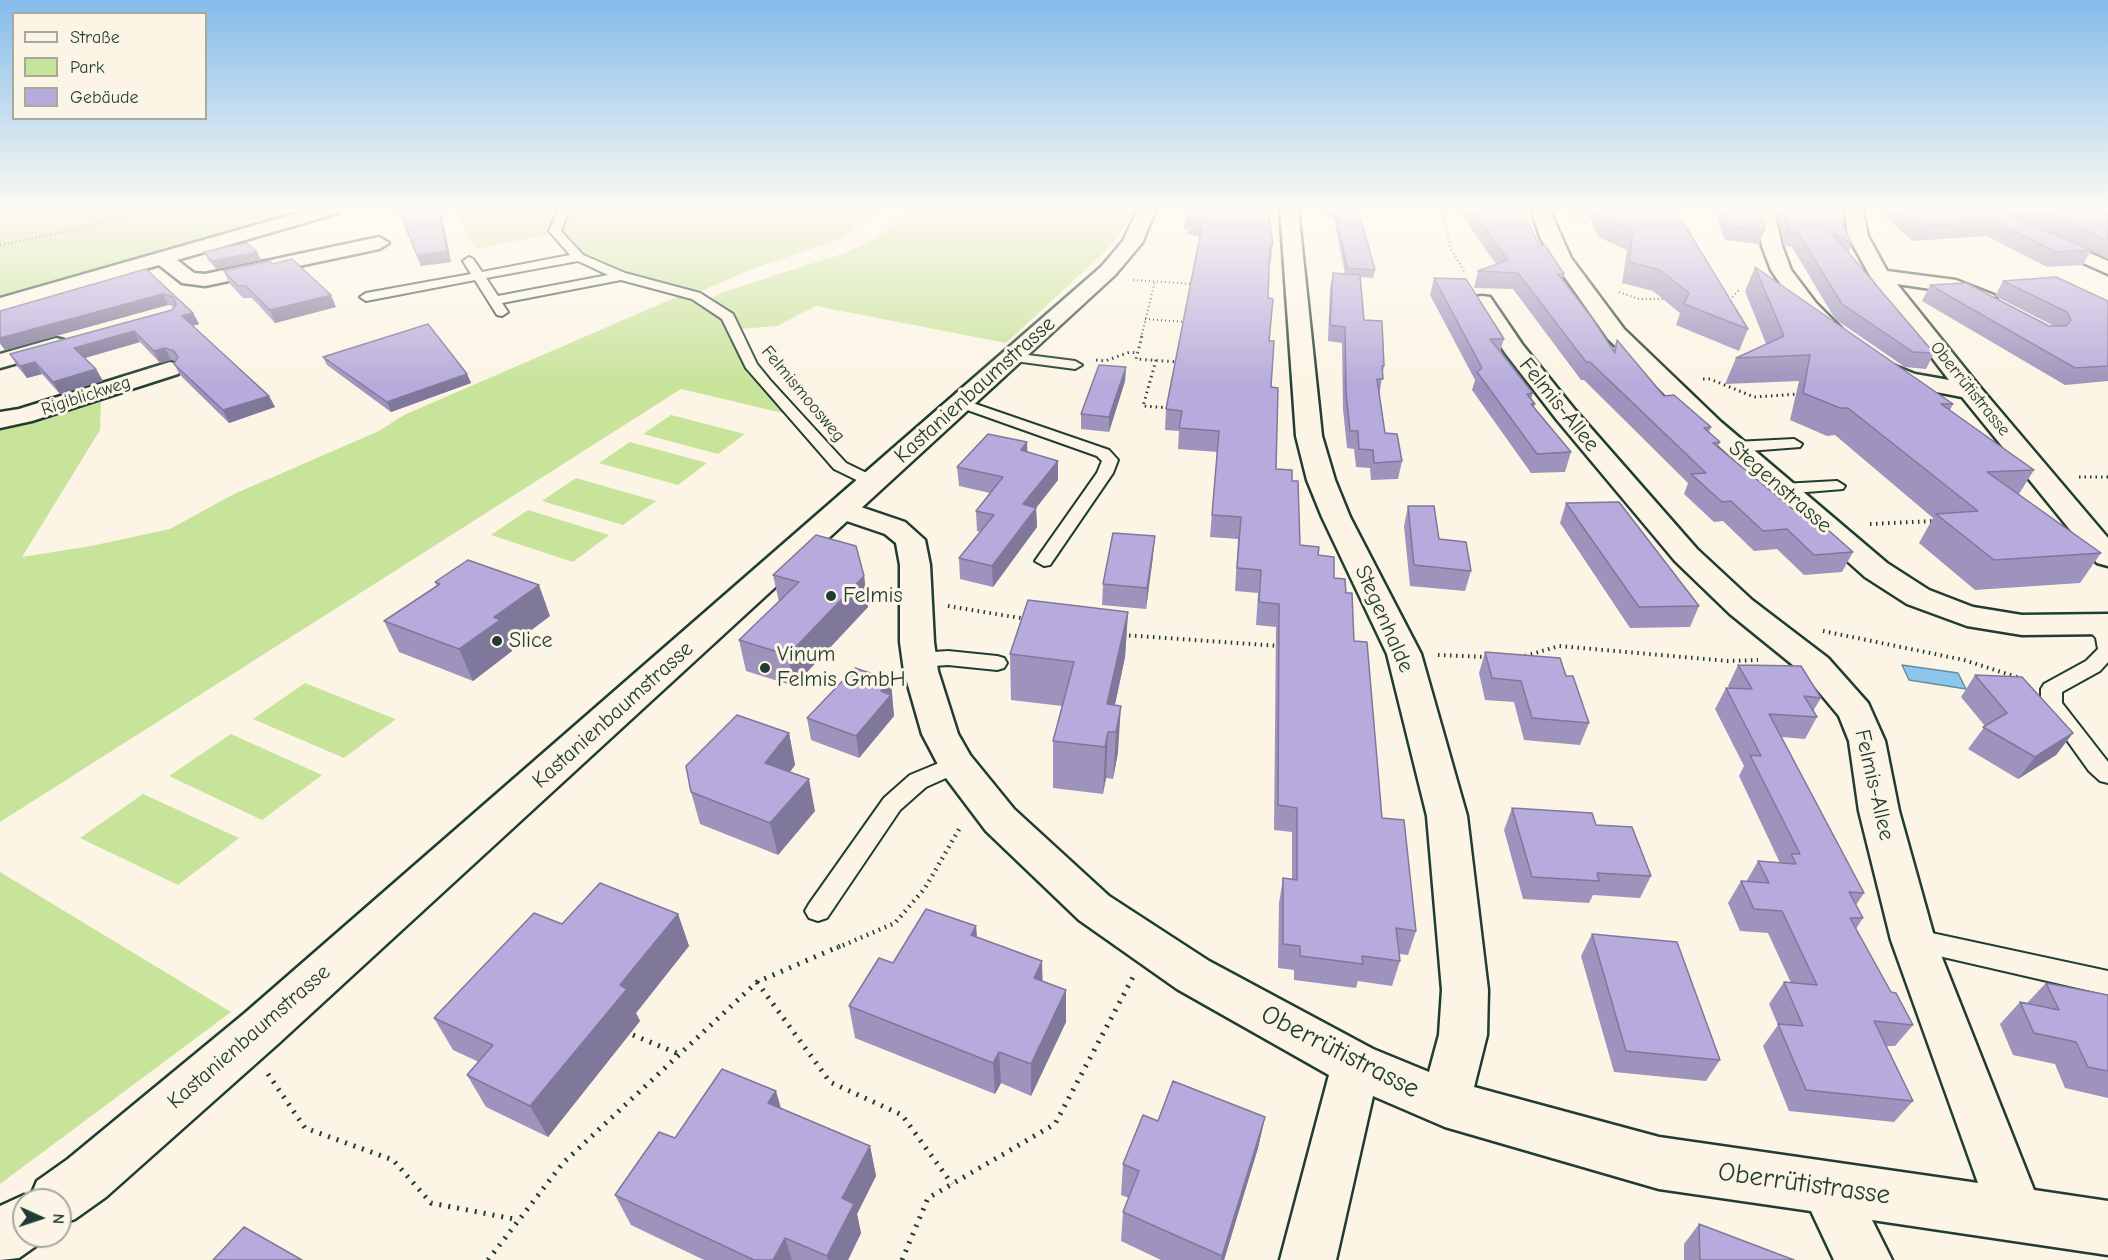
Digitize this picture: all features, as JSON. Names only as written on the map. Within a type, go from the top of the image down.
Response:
[{"type":"street","points":[[0,305],[128,268]]},
{"type":"street","points":[[175,268],[189,279],[196,280],[218,278],[265,268]]},
{"type":"street","name":"Kastanienbaumstrasse","points":[[72,1189],[262,1028],[1111,268]]},
{"type":"street","name":"Stegenhalde","points":[[1294,268],[1309,436],[1321,480],[1336,517],[1404,654],[1448,816],[1464,990],[1462,1035],[1445,1103]]},
{"type":"street","name":"Stegenstrasse","points":[[1567,268],[1616,334],[1680,398],[1876,570],[1918,597],[1947,609],[1987,620],[2022,625],[2100,624]]},
{"type":"street","points":[[1780,268],[1808,308],[1833,333],[1859,352],[1890,372],[1909,380],[1970,391]]},
{"type":"street","name":"Oberrütistrasse","points":[[1875,268],[1970,391],[2108,557]]},
{"type":"street","points":[[1880,276],[1956,286],[2000,308]]},
{"type":"street","name":"Felmis-Allee","points":[[1473,287],[1514,349],[1559,406],[1686,555],[1742,607],[1816,666],[1856,712],[1867,741],[1879,811],[1913,940],[2017,1215]]},
{"type":"street","points":[[0,361],[79,339]]},
{"type":"street","name":"Rigiblickweg","points":[[0,420],[23,416],[170,369]]},
{"type":"street","name":"Oberrütistrasse","points":[[857,496],[910,540],[915,565],[920,660],[940,734],[956,764],[1000,820],[1094,908],[1193,975],[1356,1065],[1445,1103],[1659,1163],[2108,1228]]},
{"type":"street","points":[[1308,1260],[1356,1065]]},
{"type":"street","points":[[1830,1189],[1838,1212],[1864,1260]]},
{"type":"lane","points":[[474,268],[499,306],[621,276]]},
{"type":"lane","points":[[366,297],[523,268]]},
{"type":"lane","name":"Felmismoosweg","points":[[603,268],[621,276],[696,296],[715,306],[728,317],[751,365],[840,466],[857,496]]},
{"type":"lane","points":[[1012,357],[1075,365]]},
{"type":"lane","points":[[961,403],[1102,453],[1110,460],[1105,473],[1044,561]]},
{"type":"lane","points":[[1735,447],[1794,444]]},
{"type":"lane","points":[[1782,489],[1837,486]]},
{"type":"lane","points":[[2100,624],[2108,650],[2093,666],[2051,690],[2052,704],[2108,776]]},
{"type":"lane","points":[[920,660],[948,658],[997,663]]},
{"type":"lane","points":[[818,912],[892,804],[918,781],[956,764]]},
{"type":"lane","points":[[1913,940],[2108,983]]},
{"type":"path","points":[[1462,268],[1473,287]]},
{"type":"path","points":[[1124,279],[1196,284]]},
{"type":"path","points":[[1155,281],[1136,359],[1186,363]]},
{"type":"path","points":[[1612,289],[1639,299],[1677,298]]},
{"type":"path","points":[[1718,303],[1725,305],[1739,290]]},
{"type":"path","points":[[1145,319],[1194,323]]},
{"type":"path","points":[[1156,360],[1143,406],[1179,409]]},
{"type":"path","points":[[1700,379],[1710,379],[1754,396],[1810,394]]},
{"type":"path","points":[[2080,477],[2108,477]]},
{"type":"path","points":[[1861,525],[1943,520]]},
{"type":"path","points":[[941,605],[1028,619]]},
{"type":"path","points":[[1832,633],[1956,658],[1997,670]]},
{"type":"path","points":[[1113,634],[1291,647]]},
{"type":"path","points":[[1520,656],[1538,654],[1559,646],[1728,661],[1768,660]]},
{"type":"path","points":[[1434,656],[1443,653],[1495,658]]},
{"type":"path","points":[[488,1260],[563,1163],[757,982],[895,923],[925,888],[967,815]]},
{"type":"path","points":[[902,1260],[928,1198],[1055,1124],[1138,969]]},
{"type":"path","points":[[757,982],[830,1082],[902,1115],[952,1184]]},
{"type":"path","points":[[633,1035],[679,1054]]},
{"type":"path","points":[[261,1065],[305,1128],[393,1160],[431,1203],[519,1220]]},
{"type":"green space","points":[[0,268],[119,268],[0,302]]},
{"type":"green space","points":[[613,268],[755,268],[697,293]]},
{"type":"green space","points":[[799,268],[1088,268],[1006,343],[816,306],[777,326],[738,329],[730,314],[712,299],[718,294]]},
{"type":"green space","points":[[681,295],[708,307],[720,317],[744,363],[787,414],[681,389],[0,822],[0,426],[94,400],[101,402],[100,430],[22,557],[91,546],[170,529],[234,494],[379,431],[404,415]]},
{"type":"green space","points":[[671,415],[745,434],[718,454],[643,434]]},
{"type":"green space","points":[[630,442],[707,463],[678,485],[599,463]]},
{"type":"green space","points":[[576,478],[656,501],[623,525],[542,501]]},
{"type":"green space","points":[[528,510],[609,535],[573,562],[491,535]]},
{"type":"green space","points":[[305,683],[396,719],[344,758],[253,719]]},
{"type":"green space","points":[[231,734],[322,775],[262,820],[169,776]]},
{"type":"green space","points":[[143,794],[239,838],[178,885],[80,838]]},
{"type":"green space","points":[[0,872],[231,1012],[0,1184]]},
{"type":"water","points":[[1902,665],[1958,673],[1966,689],[1909,680]]},
{"type":"building","points":[[239,268],[302,268],[331,295],[270,310],[246,286],[238,286],[224,271]]},
{"type":"building","points":[[1194,268],[1269,268],[1268,298],[1273,299],[1269,341],[1274,341],[1271,387],[1278,388],[1276,469],[1292,470],[1292,481],[1298,481],[1300,545],[1319,547],[1318,555],[1334,557],[1334,578],[1345,579],[1346,593],[1352,593],[1354,641],[1367,642],[1382,818],[1404,820],[1416,931],[1396,928],[1400,961],[1362,956],[1363,964],[1300,956],[1300,946],[1283,944],[1283,878],[1297,880],[1297,808],[1278,805],[1279,604],[1259,602],[1261,570],[1237,568],[1241,517],[1212,515],[1219,431],[1179,428],[1182,411],[1166,409]]},
{"type":"building","points":[[1347,268],[1374,268],[1375,270]]},
{"type":"building","points":[[1487,268],[1560,268],[1564,274],[1558,274],[1592,318],[1615,353],[1617,340],[1664,396],[1674,395],[1711,427],[1704,428],[1720,442],[1713,443],[1807,521],[1817,520],[1853,552],[1814,555],[1787,529],[1763,531],[1731,501],[1722,502],[1691,474],[1706,473],[1590,362],[1586,362],[1518,273],[1478,271]]},
{"type":"building","points":[[1651,268],[1711,268],[1748,329],[1684,304],[1689,293],[1660,270]]},
{"type":"building","points":[[1755,268],[1953,404],[1941,404],[2034,470],[1987,472],[2101,553],[1994,560],[1936,514],[1978,511],[1848,408],[1840,408],[1803,393],[1810,355],[1736,358],[1784,336]]},
{"type":"building","points":[[1820,268],[1861,268],[1934,353],[1913,352],[1842,304]]},
{"type":"building","points":[[146,269],[193,313],[182,316],[269,396],[223,410],[174,364],[178,357],[174,351],[165,348],[154,351],[134,331],[74,348],[96,369],[53,382],[35,362],[20,366],[10,354],[172,310],[176,304],[173,297],[163,294],[0,338],[0,311]]},
{"type":"building","points":[[1333,273],[1360,275],[1364,320],[1382,321],[1383,379],[1377,379],[1385,433],[1397,434],[1402,461],[1374,463],[1373,450],[1359,449],[1358,431],[1350,431],[1346,392],[1345,327],[1330,325]]},
{"type":"building","points":[[2056,277],[2108,301],[2108,366],[2075,368],[1930,285],[1966,283],[2049,326],[2066,326],[2071,320],[2067,312],[2003,281]]},
{"type":"building","points":[[1434,278],[1466,279],[1504,339],[1490,339],[1533,393],[1527,394],[1535,404],[1531,404],[1571,452],[1537,454],[1477,372],[1482,368]]},
{"type":"building","points":[[428,324],[467,374],[387,402],[323,357]]},
{"type":"building","points":[[1099,365],[1126,367],[1109,417],[1081,414]]},
{"type":"building","points":[[988,434],[1027,442],[1021,450],[1058,461],[1023,504],[1036,508],[992,566],[959,558],[994,515],[976,511],[1003,477],[957,467]]},
{"type":"building","points":[[1619,502],[1699,606],[1639,607],[1566,503]]},
{"type":"building","points":[[1408,506],[1434,506],[1439,539],[1466,542],[1471,571],[1414,565]]},
{"type":"building","points":[[1113,533],[1155,536],[1147,588],[1103,584]]},
{"type":"building","points":[[816,535],[856,546],[864,576],[788,655],[739,640],[799,582],[773,575]]},
{"type":"building","points":[[468,560],[539,585],[494,617],[500,620],[459,649],[384,621],[440,584],[435,582]]},
{"type":"building","points":[[1028,600],[1128,612],[1107,704],[1121,706],[1116,732],[1108,732],[1105,747],[1053,741],[1074,662],[1010,654]]},
{"type":"building","points":[[1485,652],[1560,658],[1566,676],[1573,676],[1589,723],[1532,718],[1521,681],[1492,678]]},
{"type":"building","points":[[1738,665],[1801,666],[1821,698],[1804,696],[1817,717],[1769,714],[1864,893],[1849,892],[1863,918],[1850,918],[1891,992],[1896,993],[1913,1025],[1874,1021],[1913,1101],[1806,1090],[1778,1024],[1803,1026],[1784,982],[1817,985],[1782,911],[1754,909],[1741,881],[1769,883],[1758,861],[1796,864],[1791,854],[1800,854],[1750,755],[1761,756],[1726,688],[1752,689]]},
{"type":"building","points":[[855,668],[891,680],[881,691],[891,695],[856,736],[807,718]]},
{"type":"building","points":[[1975,675],[2022,677],[2073,733],[2035,757],[1983,727],[2007,713]]},
{"type":"building","points":[[737,715],[789,733],[765,763],[809,779],[770,823],[691,792],[686,766]]},
{"type":"building","points":[[1512,808],[1592,813],[1596,825],[1632,827],[1651,876],[1597,873],[1599,881],[1532,877]]},
{"type":"building","points":[[600,883],[678,914],[620,985],[627,989],[530,1106],[467,1075],[493,1045],[434,1018],[534,913],[562,924]]},
{"type":"building","points":[[926,909],[976,926],[971,935],[1042,961],[1034,978],[1066,990],[1031,1064],[999,1052],[993,1063],[849,1006],[879,958],[893,963]]},
{"type":"building","points":[[1592,934],[1677,942],[1720,1060],[1626,1051]]},
{"type":"building","points":[[2046,983],[2108,995],[2108,1071],[2088,1067],[2076,1042],[2034,1033],[2020,1002],[2059,1010]]},
{"type":"building","points":[[722,1069],[776,1091],[768,1103],[870,1146],[842,1198],[854,1204],[827,1256],[785,1238],[773,1260],[754,1260],[615,1195],[659,1132],[675,1138]]},
{"type":"building","points":[[1173,1081],[1265,1117],[1222,1256],[1123,1212],[1139,1171],[1123,1164],[1143,1115],[1158,1121]]},
{"type":"building","points":[[1699,1224],[1794,1260],[1700,1260]]},
{"type":"building","points":[[244,1227],[302,1260],[213,1260]]},
{"type":"place","name":"Felmis","points":[[831,596]]},
{"type":"place","name":"Slice","points":[[497,641]]},
{"type":"place","name":"Vinum Felmis GmbH","points":[[765,668]]}]
